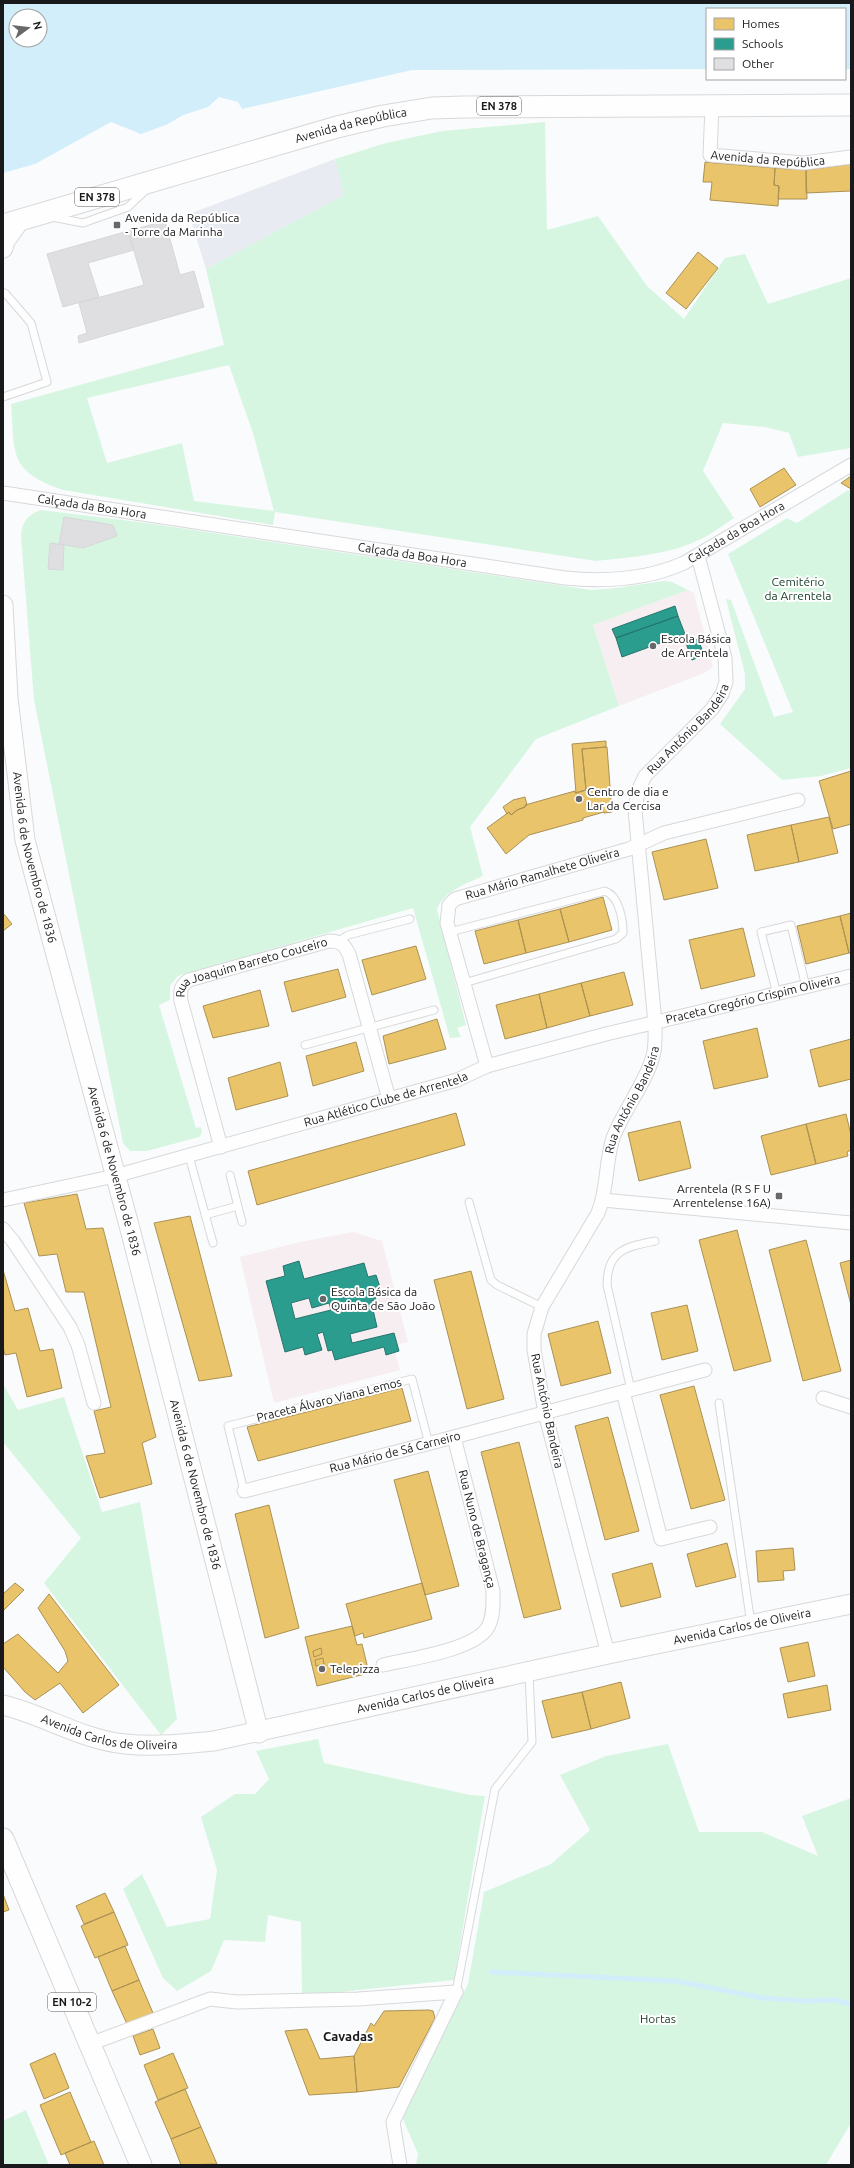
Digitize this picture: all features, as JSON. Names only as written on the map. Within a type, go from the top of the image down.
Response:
[{"type":"main road","name":"Avenida da República","points":[[20,220],[337,127],[383,116],[432,108],[851,105]]},
{"type":"main road","name":"EN 10-2","points":[[3,1839],[141,2165]]},
{"type":"street","name":"Avenida da República","points":[[712,106],[710,155],[804,163],[851,156]]},
{"type":"street","points":[[3,248],[5,241],[20,220]]},
{"type":"street","name":"Calçada da Boa Hora","points":[[3,493],[585,580],[607,580],[648,574],[671,568],[698,556],[851,465]]},
{"type":"street","name":"Rua António Bandeira","points":[[608,1654],[545,1413],[534,1350],[534,1334],[542,1307],[598,1213],[604,1200],[608,1156],[613,1138],[653,1058],[656,1042],[655,1023],[638,846],[636,810],[638,791],[645,776],[712,709],[722,694],[726,682],[725,658],[698,556]]},
{"type":"street","name":"Avenida 6 de Novembro de 1836","points":[[3,605],[8,698],[24,840],[115,1176],[259,1733]]},
{"type":"street","name":"Rua Mário Ramalhete Oliveira","points":[[488,1066],[450,932],[446,914],[449,905],[462,895],[638,846],[664,833],[798,800]]},
{"type":"street","name":"Rua Joaquim Barreto Couceiro","points":[[221,1147],[181,1001],[180,991],[183,984],[189,980],[329,941],[339,941],[345,946],[349,954],[389,1099]]},
{"type":"street","name":"Praceta Gregório Crispim Oliveira","points":[[655,1023],[851,976]]},
{"type":"street","name":"Rua Atlético Clube de Arrentela","points":[[3,1200],[115,1176],[189,1156],[457,1080],[488,1066],[655,1023]]},
{"type":"street","points":[[604,1200],[851,1223]]},
{"type":"street","points":[[3,1229],[13,1240],[70,1327],[78,1345],[94,1403]]},
{"type":"street","name":"Rua Mário de Sá Carneiro","points":[[244,1491],[429,1444],[705,1370]]},
{"type":"street","points":[[627,1391],[661,1540],[710,1527]]},
{"type":"street","points":[[824,1398],[851,1407]]},
{"type":"street","name":"Rua Nuno de Bragança","points":[[383,1665],[464,1645],[478,1637],[488,1627],[493,1610],[493,1590],[454,1437]]},
{"type":"street","name":"Avenida Carlos de Oliveira","points":[[3,1705],[25,1710],[84,1734],[124,1744],[162,1746],[214,1741],[259,1733],[608,1654],[851,1604]]},
{"type":"street","points":[[90,2044],[210,1999],[237,2002],[358,1999],[456,1992],[393,2122],[400,2165]]},
{"type":"lane","points":[[3,293],[5,293],[31,323],[47,382],[3,397]]},
{"type":"lane","points":[[450,932],[605,891],[612,893],[623,926],[623,932],[616,939],[464,983]]},
{"type":"lane","name":"Rua Joaquim Barreto Couceiro","points":[[339,941],[348,936],[410,919]]},
{"type":"lane","points":[[777,994],[761,932],[776,928],[791,925],[806,987]]},
{"type":"lane","points":[[304,1045],[434,1010]]},
{"type":"lane","points":[[189,1156],[213,1243]]},
{"type":"lane","points":[[230,1176],[242,1222]]},
{"type":"lane","points":[[469,1202],[491,1280],[497,1285],[542,1307]]},
{"type":"lane","points":[[206,1215],[238,1206]]},
{"type":"lane","points":[[627,1391],[607,1284],[607,1272],[610,1262],[618,1253],[628,1247],[655,1241]]},
{"type":"lane","name":"Praceta Álvaro Viana Lemos","points":[[244,1491],[228,1426],[412,1379],[429,1444]]},
{"type":"lane","points":[[719,1403],[751,1624]]},
{"type":"lane","points":[[456,1992],[495,1789],[532,1742],[529,1673]]},
{"type":"shaded area","points":[[335,159],[345,195],[206,269],[189,214]]},
{"type":"shaded area","name":"Escola Básica de Arrentela","points":[[688,590],[694,593],[713,667],[704,673],[619,706],[593,625]]},
{"type":"shaded area","name":"Escola Básica da Quinta de São João","points":[[353,1232],[382,1241],[408,1342],[393,1346],[400,1370],[274,1403],[240,1257],[300,1242]]},
{"type":"green space","points":[[545,122],[547,230],[598,216],[647,286],[684,319],[725,258],[745,254],[768,304],[851,278],[851,448],[798,457],[789,433],[765,427],[723,423],[703,471],[734,518],[705,537],[676,549],[596,561],[275,512],[273,525],[63,490],[32,476],[23,468],[18,459],[15,448],[11,404],[224,345],[206,269],[344,195],[335,159],[386,143],[442,131]],"holes":[[[229,365],[253,433],[274,511],[194,501],[182,443],[107,463],[87,398]]]},
{"type":"green space","name":"Cemitério da Arrentela","points":[[848,490],[851,492],[851,768],[821,776],[782,780],[720,724],[745,689],[745,674],[726,599],[731,600],[774,717],[793,712],[728,554],[787,518],[797,523]]},
{"type":"green space","points":[[41,510],[147,523],[591,590],[617,588],[663,581],[672,582],[688,590],[593,625],[619,706],[536,739],[470,827],[483,876],[450,893],[440,903],[437,909],[466,1025],[457,1028],[461,1037],[450,1038],[413,908],[178,976],[170,986],[170,1000],[159,1005],[196,1128],[201,1127],[202,1133],[199,1137],[147,1151],[130,1151],[123,1143],[34,700],[21,537],[26,520],[32,514]]},
{"type":"green space","points":[[3,1384],[18,1410],[64,1397],[102,1512],[140,1502],[177,1719],[161,1735],[44,1583],[81,1538],[3,1442]]},
{"type":"green space","points":[[318,1739],[324,1763],[470,1795],[485,1796],[454,1980],[302,1996],[301,1922],[268,1915],[265,1942],[224,1940],[211,1971],[177,1991],[163,1978],[123,1889],[142,1874],[167,1927],[210,1919],[217,1870],[201,1817],[235,1794],[255,1794],[269,1779],[256,1751]]},
{"type":"green space","name":"Hortas","points":[[668,1744],[699,1832],[762,1832],[818,1856],[802,1816],[851,1798],[851,2123],[826,2165],[416,2165],[418,2154],[402,2117],[468,1984],[484,1892],[551,1864],[590,1830],[560,1775],[606,1756]]},
{"type":"green space","points":[[26,2110],[49,2165],[3,2165],[3,2121]]},
{"type":"water","points":[[3,3],[851,3],[851,69],[846,69],[846,8],[706,8],[706,69],[412,70],[242,109],[238,102],[219,97],[208,107],[183,115],[168,124],[141,134],[111,122],[35,164],[3,173]]},
{"type":"building: Homes","points":[[705,162],[775,168],[774,185],[779,186],[778,206],[710,200],[712,182],[703,182]]},
{"type":"building: Homes","points":[[851,164],[851,191],[806,193],[806,170]]},
{"type":"building: Homes","points":[[775,168],[806,170],[807,199],[778,199],[779,186],[774,185]]},
{"type":"building: Homes","points":[[698,252],[718,268],[686,309],[666,293]]},
{"type":"building: Homes","points":[[784,468],[796,485],[760,507],[750,489]]},
{"type":"building: Homes","points":[[851,476],[851,489],[841,483]]},
{"type":"building: Homes","points":[[606,741],[606,747],[582,749],[586,790],[576,793],[572,744]]},
{"type":"building: Homes","name":"Centro de dia e Lar da Cercisa","points":[[607,747],[612,812],[604,812],[583,818],[583,820],[529,835],[506,854],[487,828],[509,812],[511,815],[517,810],[525,807],[525,805],[575,791],[575,793],[586,790],[582,749]]},
{"type":"building: Homes","points":[[851,771],[851,824],[833,829],[819,781]]},
{"type":"building: Homes","points":[[525,797],[527,805],[525,807],[517,810],[511,815],[509,812],[507,814],[503,807],[513,800]]},
{"type":"building: Homes","points":[[829,817],[838,853],[799,862],[791,825]]},
{"type":"building: Homes","points":[[791,825],[799,862],[755,871],[747,835]]},
{"type":"building: Homes","points":[[706,839],[718,888],[664,900],[652,852]]},
{"type":"building: Homes","points":[[603,897],[612,930],[569,942],[560,909]]},
{"type":"building: Homes","points":[[560,909],[569,942],[526,953],[518,920]]},
{"type":"building: Homes","points":[[3,913],[12,924],[3,931]]},
{"type":"building: Homes","points":[[851,913],[851,953],[849,953],[840,916]]},
{"type":"building: Homes","points":[[840,916],[849,953],[806,964],[797,926]]},
{"type":"building: Homes","points":[[518,920],[526,953],[484,964],[475,931]]},
{"type":"building: Homes","points":[[743,928],[755,976],[701,989],[689,940]]},
{"type":"building: Homes","points":[[416,946],[426,979],[372,995],[362,960]]},
{"type":"building: Homes","points":[[338,969],[346,997],[292,1012],[284,982]]},
{"type":"building: Homes","points":[[624,972],[633,1005],[590,1016],[581,983]]},
{"type":"building: Homes","points":[[581,983],[590,1016],[547,1028],[539,994]]},
{"type":"building: Homes","points":[[260,990],[269,1026],[213,1038],[203,1006]]},
{"type":"building: Homes","points":[[539,994],[547,1028],[505,1039],[496,1005]]},
{"type":"building: Homes","points":[[437,1019],[446,1049],[389,1064],[383,1036]]},
{"type":"building: Homes","points":[[757,1028],[768,1077],[714,1089],[703,1041]]},
{"type":"building: Homes","points":[[851,1039],[851,1079],[819,1087],[810,1050]]},
{"type":"building: Homes","points":[[356,1042],[364,1071],[313,1086],[306,1056]]},
{"type":"building: Homes","points":[[280,1062],[288,1096],[236,1110],[228,1078]]},
{"type":"building: Homes","points":[[456,1113],[465,1145],[257,1205],[248,1171]]},
{"type":"building: Homes","points":[[846,1114],[851,1135],[851,1150],[847,1152],[848,1156],[816,1164],[806,1124]]},
{"type":"building: Homes","points":[[680,1121],[691,1168],[639,1181],[628,1133]]},
{"type":"building: Homes","points":[[806,1124],[816,1164],[771,1175],[761,1136]]},
{"type":"building: Homes","points":[[77,1194],[86,1229],[103,1228],[156,1437],[142,1443],[152,1484],[100,1498],[86,1456],[105,1453],[94,1411],[111,1407],[84,1292],[66,1292],[57,1254],[39,1256],[24,1203]]},
{"type":"building: Homes","points":[[190,1216],[232,1376],[199,1381],[154,1223]]},
{"type":"building: Homes","points":[[737,1230],[771,1361],[734,1371],[699,1240]]},
{"type":"building: Homes","points":[[806,1240],[841,1371],[803,1381],[769,1250]]},
{"type":"building: Homes","points":[[851,1260],[851,1305],[840,1263]]},
{"type":"building: Homes","points":[[3,1270],[15,1311],[28,1308],[40,1351],[53,1349],[62,1388],[27,1397],[16,1353],[5,1355],[3,1347]]},
{"type":"building: Homes","points":[[471,1271],[504,1399],[467,1409],[434,1280]]},
{"type":"building: Homes","points":[[687,1305],[698,1351],[662,1360],[651,1313]]},
{"type":"building: Homes","points":[[598,1321],[611,1373],[561,1386],[548,1334]]},
{"type":"building: Homes","points":[[694,1386],[725,1500],[691,1509],[660,1395]]},
{"type":"building: Homes","points":[[402,1388],[411,1421],[258,1461],[247,1427]]},
{"type":"building: Homes","points":[[608,1417],[639,1531],[605,1540],[575,1426]]},
{"type":"building: Homes","points":[[519,1442],[561,1609],[524,1618],[481,1452]]},
{"type":"building: Homes","points":[[428,1471],[459,1586],[425,1595],[394,1480]]},
{"type":"building: Homes","points":[[269,1505],[299,1628],[265,1638],[235,1514]]},
{"type":"building: Homes","points":[[727,1543],[736,1577],[696,1587],[687,1554]]},
{"type":"building: Homes","points":[[793,1548],[795,1570],[783,1571],[784,1580],[758,1582],[756,1551]]},
{"type":"building: Homes","points":[[652,1563],[661,1597],[621,1607],[612,1574]]},
{"type":"building: Homes","points":[[15,1583],[24,1590],[3,1611],[3,1594]]},
{"type":"building: Homes","points":[[422,1583],[432,1619],[364,1638],[363,1633],[355,1636],[346,1604]]},
{"type":"building: Homes","points":[[49,1594],[119,1685],[83,1713],[60,1683],[35,1700],[25,1692],[3,1667],[3,1644],[18,1634],[58,1673],[68,1661],[65,1651],[38,1608]]},
{"type":"building: Homes","points":[[352,1626],[357,1645],[362,1644],[369,1673],[317,1686],[305,1637]]},
{"type":"building: Homes","points":[[808,1642],[815,1676],[788,1682],[780,1648]]},
{"type":"building: Homes","points":[[321,1648],[322,1654],[314,1657],[313,1651]]},
{"type":"building: Homes","points":[[323,1658],[324,1664],[316,1666],[315,1660]]},
{"type":"building: Homes","points":[[621,1682],[630,1718],[591,1729],[582,1692]]},
{"type":"building: Homes","points":[[827,1685],[831,1710],[788,1718],[783,1694]]},
{"type":"building: Homes","points":[[582,1692],[591,1729],[552,1738],[542,1701]]},
{"type":"building: Homes","points":[[105,1893],[114,1912],[84,1924],[76,1906]]},
{"type":"building: Homes","points":[[3,1894],[9,1910],[3,1912]]},
{"type":"building: Homes","points":[[114,1912],[128,1945],[95,1958],[81,1926]]},
{"type":"building: Homes","points":[[125,1946],[139,1980],[112,1991],[98,1957]]},
{"type":"building: Homes","points":[[139,1980],[153,2013],[127,2024],[112,1991]]},
{"type":"building: Homes","points":[[384,2011],[433,2011],[435,2018],[399,2087],[357,2092],[354,2056],[371,2023],[374,2026]]},
{"type":"building: Homes","points":[[153,2029],[160,2048],[140,2055],[133,2036]]},
{"type":"building: Homes","points":[[307,2029],[320,2059],[354,2056],[357,2092],[309,2095],[285,2031]]},
{"type":"building: Homes","points":[[55,2053],[69,2088],[44,2099],[30,2064]]},
{"type":"building: Homes","points":[[173,2053],[188,2088],[158,2100],[144,2065]]},
{"type":"building: Homes","points":[[185,2089],[201,2127],[171,2139],[155,2102]]},
{"type":"building: Homes","points":[[70,2092],[91,2142],[61,2155],[40,2105]]},
{"type":"building: Homes","points":[[201,2127],[217,2164],[181,2165],[171,2139]]},
{"type":"building: Homes","points":[[94,2141],[104,2165],[70,2165],[65,2153]]},
{"type":"building: Schools","points":[[675,606],[678,616],[616,638],[612,629]]},
{"type":"building: Schools","points":[[678,616],[685,634],[622,657],[616,638]]},
{"type":"building: Schools","points":[[698,639],[704,655],[692,660],[686,643]]},
{"type":"building: Schools","points":[[299,1261],[304,1279],[364,1263],[368,1277],[376,1275],[381,1290],[374,1292],[376,1300],[371,1301],[377,1327],[350,1334],[352,1343],[394,1333],[399,1351],[386,1355],[384,1347],[335,1360],[332,1350],[328,1351],[323,1332],[317,1334],[322,1350],[305,1355],[303,1347],[285,1352],[266,1281],[285,1276],[283,1266]],"holes":[[[309,1298],[312,1308],[329,1303],[331,1310],[295,1319],[291,1303]]]},
{"type":"building: Other","points":[[165,221],[180,275],[194,271],[204,307],[79,343],[78,336],[87,333],[79,303],[144,285],[128,231]]},
{"type":"building: Other","points":[[128,231],[134,250],[88,263],[99,297],[63,307],[47,254]]},
{"type":"building: Other","points":[[64,517],[113,525],[117,536],[83,548],[59,544]]},
{"type":"building: Other","points":[[50,543],[64,545],[63,570],[48,569]]},
{"type":"waterway","points":[[492,1972],[676,1981],[763,1998],[803,2001],[834,2000],[851,2004]]},
{"type":"place","name":"Avenida da República - Torre da Marinha","points":[[117,225]]},
{"type":"place","name":"Escola Básica de Arrentela","points":[[653,646]]},
{"type":"place","name":"Centro de dia e Lar da Cercisa","points":[[579,799]]},
{"type":"place","name":"Arrentela (R S F U Arrentelense 16A)","points":[[779,1196]]},
{"type":"place","name":"Escola Básica da Quinta de São João","points":[[323,1299]]},
{"type":"place","name":"Telepizza","points":[[322,1669]]},
{"type":"district","name":"Cavadas","points":[[348,2036]]}]
